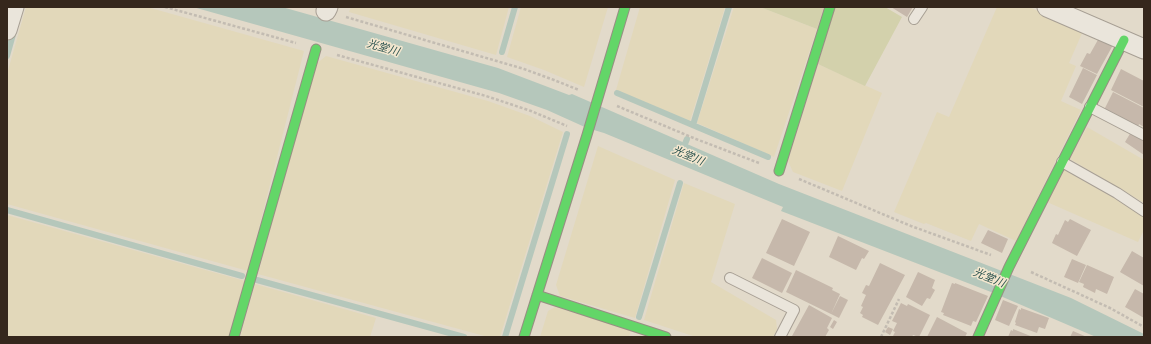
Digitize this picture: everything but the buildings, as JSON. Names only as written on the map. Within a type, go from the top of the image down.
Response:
[{"type":"street","points":[[7,30],[14,7]]},
{"type":"street","points":[[524,337],[587,136],[625,7]]},
{"type":"street","points":[[779,171],[830,7]]},
{"type":"street","points":[[1047,7],[1143,48]]},
{"type":"street","points":[[978,337],[1010,265],[1124,40]]},
{"type":"street","points":[[234,337],[316,49]]},
{"type":"street","points":[[537,295],[666,337]]},
{"type":"lane","points":[[914,19],[922,7]]},
{"type":"lane","points":[[1090,107],[1144,135]]},
{"type":"lane","points":[[1062,162],[1117,193],[1144,211]]},
{"type":"lane","points":[[730,278],[794,310],[780,337]]},
{"type":"path","points":[[165,7],[486,96],[531,111],[587,136]]},
{"type":"path","points":[[327,9],[524,69],[554,80],[696,139],[779,171],[1010,265],[1110,308],[1144,326]]},
{"type":"path","points":[[881,337],[899,299]]},
{"type":"shaded area","points":[[26,7],[147,7],[304,51],[248,271],[7,204],[7,74]]},
{"type":"shaded area","points":[[351,7],[509,7],[496,55],[349,12]]},
{"type":"shaded area","points":[[521,7],[608,7],[584,87],[544,70],[507,57]]},
{"type":"shaded area","points":[[640,7],[725,7],[690,121],[616,90]]},
{"type":"shaded area","points":[[734,7],[760,7],[817,29],[774,157],[697,123]]},
{"type":"shaded area","points":[[760,7],[824,7],[817,29]]},
{"type":"shaded area","points":[[835,7],[885,7],[902,17],[865,86],[818,64]]},
{"type":"shaded area","points":[[997,7],[1029,7],[1083,31],[1069,63],[1076,66],[1061,101],[1081,110],[1016,241],[979,224],[971,241],[894,212],[937,112],[949,117]]},
{"type":"shaded area","points":[[326,56],[488,101],[530,116],[563,132],[500,337],[488,337],[258,274],[316,64]]},
{"type":"shaded area","points":[[818,64],[882,93],[842,191],[793,172],[788,161]]},
{"type":"shaded area","points":[[1087,127],[1144,160],[1144,203],[1070,159]]},
{"type":"shaded area","points":[[598,146],[675,180],[635,318],[560,296],[556,285]]},
{"type":"shaded area","points":[[1064,170],[1116,199],[1144,217],[1144,230],[1138,242],[1047,202]]},
{"type":"shaded area","points":[[684,183],[735,204],[711,282],[776,320],[777,329],[773,337],[696,337],[644,320]]},
{"type":"shaded area","points":[[7,215],[245,281],[230,337],[7,337]]},
{"type":"shaded area","points":[[255,284],[376,318],[370,337],[240,337]]},
{"type":"shaded area","points":[[555,307],[631,330],[629,337],[540,337],[548,311]]},
{"type":"water","name":"光堂川","points":[[193,7],[282,7],[498,68],[569,95],[572,94],[779,184],[1071,298],[1144,334],[1144,337],[1096,337],[991,292],[781,211],[783,207],[604,133],[587,128],[547,110],[499,93]]},
{"type":"waterway","points":[[502,52],[515,7]]},
{"type":"waterway","points":[[693,125],[729,7]]},
{"type":"waterway","points":[[7,56],[14,31]]},
{"type":"waterway","points":[[617,93],[768,157]]},
{"type":"waterway","points":[[505,337],[567,134]]},
{"type":"waterway","name":"光堂川","points":[[682,151],[687,139]]},
{"type":"waterway","points":[[639,317],[680,183]]},
{"type":"waterway","points":[[7,210],[242,276]]},
{"type":"waterway","points":[[257,280],[464,337]]},
{"type":"traffic: fast","points":[[524,337],[625,7]]},
{"type":"traffic: fast","points":[[779,171],[830,7]]},
{"type":"traffic: fast","points":[[978,337],[1009,267],[1124,40]]},
{"type":"traffic: fast","points":[[234,337],[316,49]]},
{"type":"traffic: fast","points":[[537,295],[666,337]]}]
